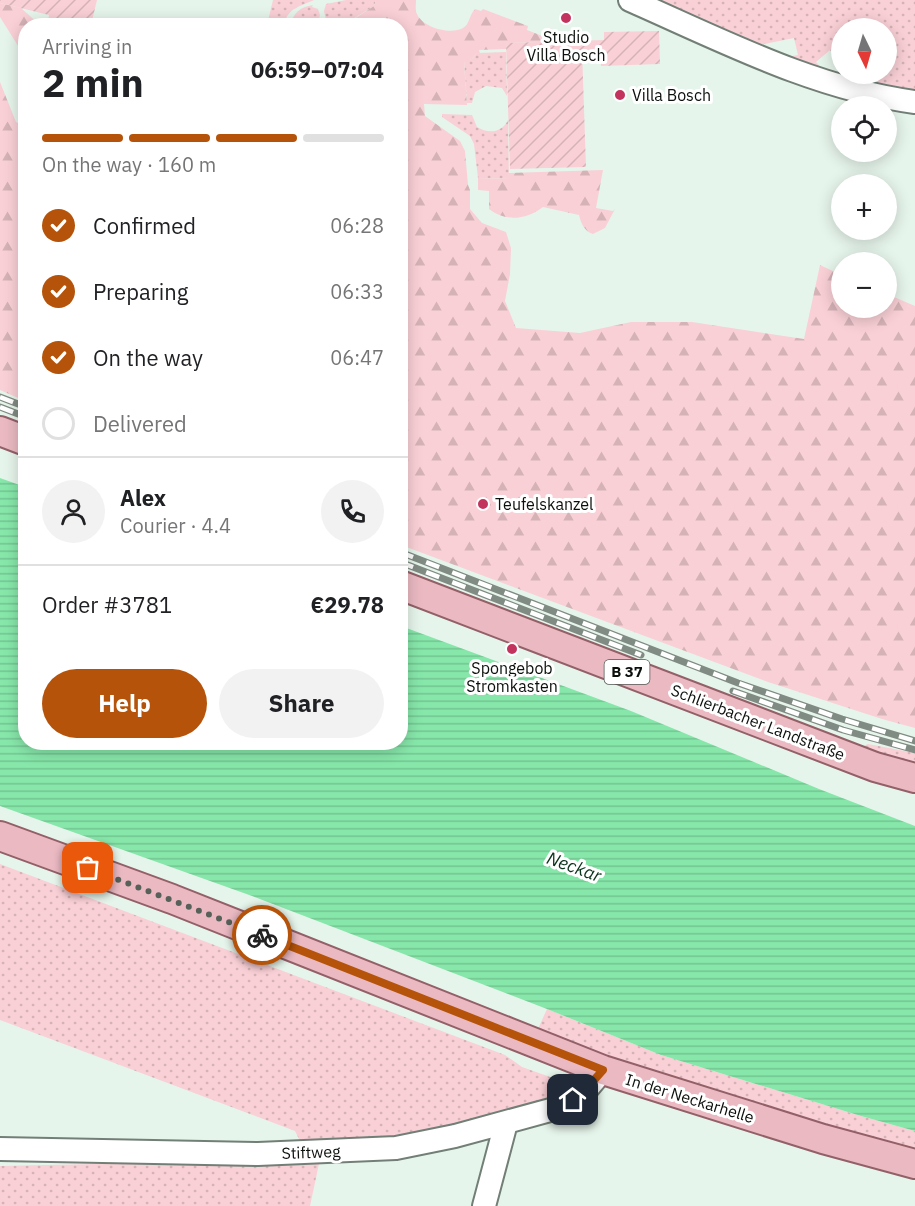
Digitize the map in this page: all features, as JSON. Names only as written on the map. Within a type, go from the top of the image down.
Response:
[{"type":"main road","points":[[0,431],[18,438]]},
{"type":"main road","name":"Schlierbacher Landstraße","points":[[408,588],[875,767],[915,778]]},
{"type":"main road","name":"In der Neckarhelle","points":[[0,836],[183,903],[603,1070],[823,1139],[915,1164]]},
{"type":"street","points":[[630,0],[771,61],[853,90],[915,102]]},
{"type":"street","name":"Stiftweg","points":[[0,1149],[214,1154],[396,1148],[506,1123],[554,1109],[573,1100],[603,1070]]},
{"type":"street","points":[[484,1206],[506,1123]]},
{"type":"green space","points":[[0,0],[97,0],[93,18],[49,18],[49,15],[0,3]]},
{"type":"green space","points":[[273,0],[314,0],[299,6],[286,18],[269,18]]},
{"type":"green space","points":[[346,0],[376,0],[374,6],[354,18],[326,18],[326,4]]},
{"type":"green space","points":[[376,0],[416,0],[416,11],[420,19],[438,29],[452,31],[463,28],[475,9],[481,11],[483,9],[528,26],[527,30],[545,37],[550,28],[582,41],[506,43],[506,49],[479,50],[480,53],[464,62],[467,105],[424,104],[425,116],[460,141],[465,151],[470,209],[482,223],[506,232],[511,248],[510,274],[505,301],[516,328],[580,333],[631,322],[692,322],[804,339],[820,265],[831,270],[831,318],[897,318],[897,298],[915,306],[915,728],[768,682],[408,548],[408,18],[355,18],[374,6]]},
{"type":"green space","points":[[649,0],[915,0],[915,95],[860,84],[897,84],[897,18],[831,18],[831,51],[816,62],[824,71],[787,57],[798,55],[794,38],[754,46]]},
{"type":"green space","points":[[0,3],[21,8],[32,18],[18,18],[18,46],[0,17]]},
{"type":"green space","points":[[313,5],[312,7],[318,9],[319,18],[293,18],[304,7]]},
{"type":"green space","points":[[659,31],[660,64],[601,66],[600,50],[582,50],[586,167],[510,169],[506,43],[604,40],[604,32]]},
{"type":"green space","points":[[506,52],[507,96],[502,88],[486,86],[475,92],[472,103],[467,103],[464,61],[472,59],[477,53]]},
{"type":"green space","points":[[0,82],[18,123],[18,398],[0,390]]},
{"type":"green space","points":[[442,114],[472,115],[477,127],[486,131],[502,128],[508,120],[509,179],[478,178],[474,144],[470,136],[442,117]]},
{"type":"green space","points":[[603,170],[596,208],[613,211],[615,209],[605,228],[593,234],[585,229],[579,215],[543,207],[523,217],[502,216],[489,209],[489,191],[478,190],[478,178],[509,179],[509,173]]},
{"type":"green space","points":[[868,744],[915,753],[915,767],[857,749]]},
{"type":"green space","points":[[0,864],[505,1055],[522,1067],[553,1078],[549,1099],[509,1112],[399,1138],[301,1143],[295,1131],[0,1020]]},
{"type":"green space","points":[[547,1009],[661,1055],[915,1131],[915,1150],[724,1095],[537,1031]]},
{"type":"green space","points":[[320,1159],[310,1206],[0,1206],[0,1166]]},
{"type":"water","name":"Neckar","points":[[0,478],[18,484],[18,750],[408,750],[408,629],[631,711],[915,826],[915,1131],[661,1055],[252,896],[0,806]]},
{"type":"railway","points":[[0,397],[18,404]]},
{"type":"railway","points":[[0,407],[18,414]]},
{"type":"railway","points":[[408,555],[738,683],[842,719],[915,741]]},
{"type":"railway","points":[[408,565],[641,655]]},
{"type":"railway","points":[[733,691],[843,730],[915,750]]},
{"type":"way so far","points":[[88,868],[262,935]]},
{"type":"place","name":"Studio Villa Bosch","points":[[566,18]]},
{"type":"place","name":"Villa Bosch","points":[[620,95]]},
{"type":"place","name":"Teufelskanzel","points":[[483,504]]},
{"type":"place","name":"Spongebob Stromkasten","points":[[512,649]]},
{"type":"route","points":[[262,935],[391,985],[545,1049],[603,1070],[573,1100]]}]
